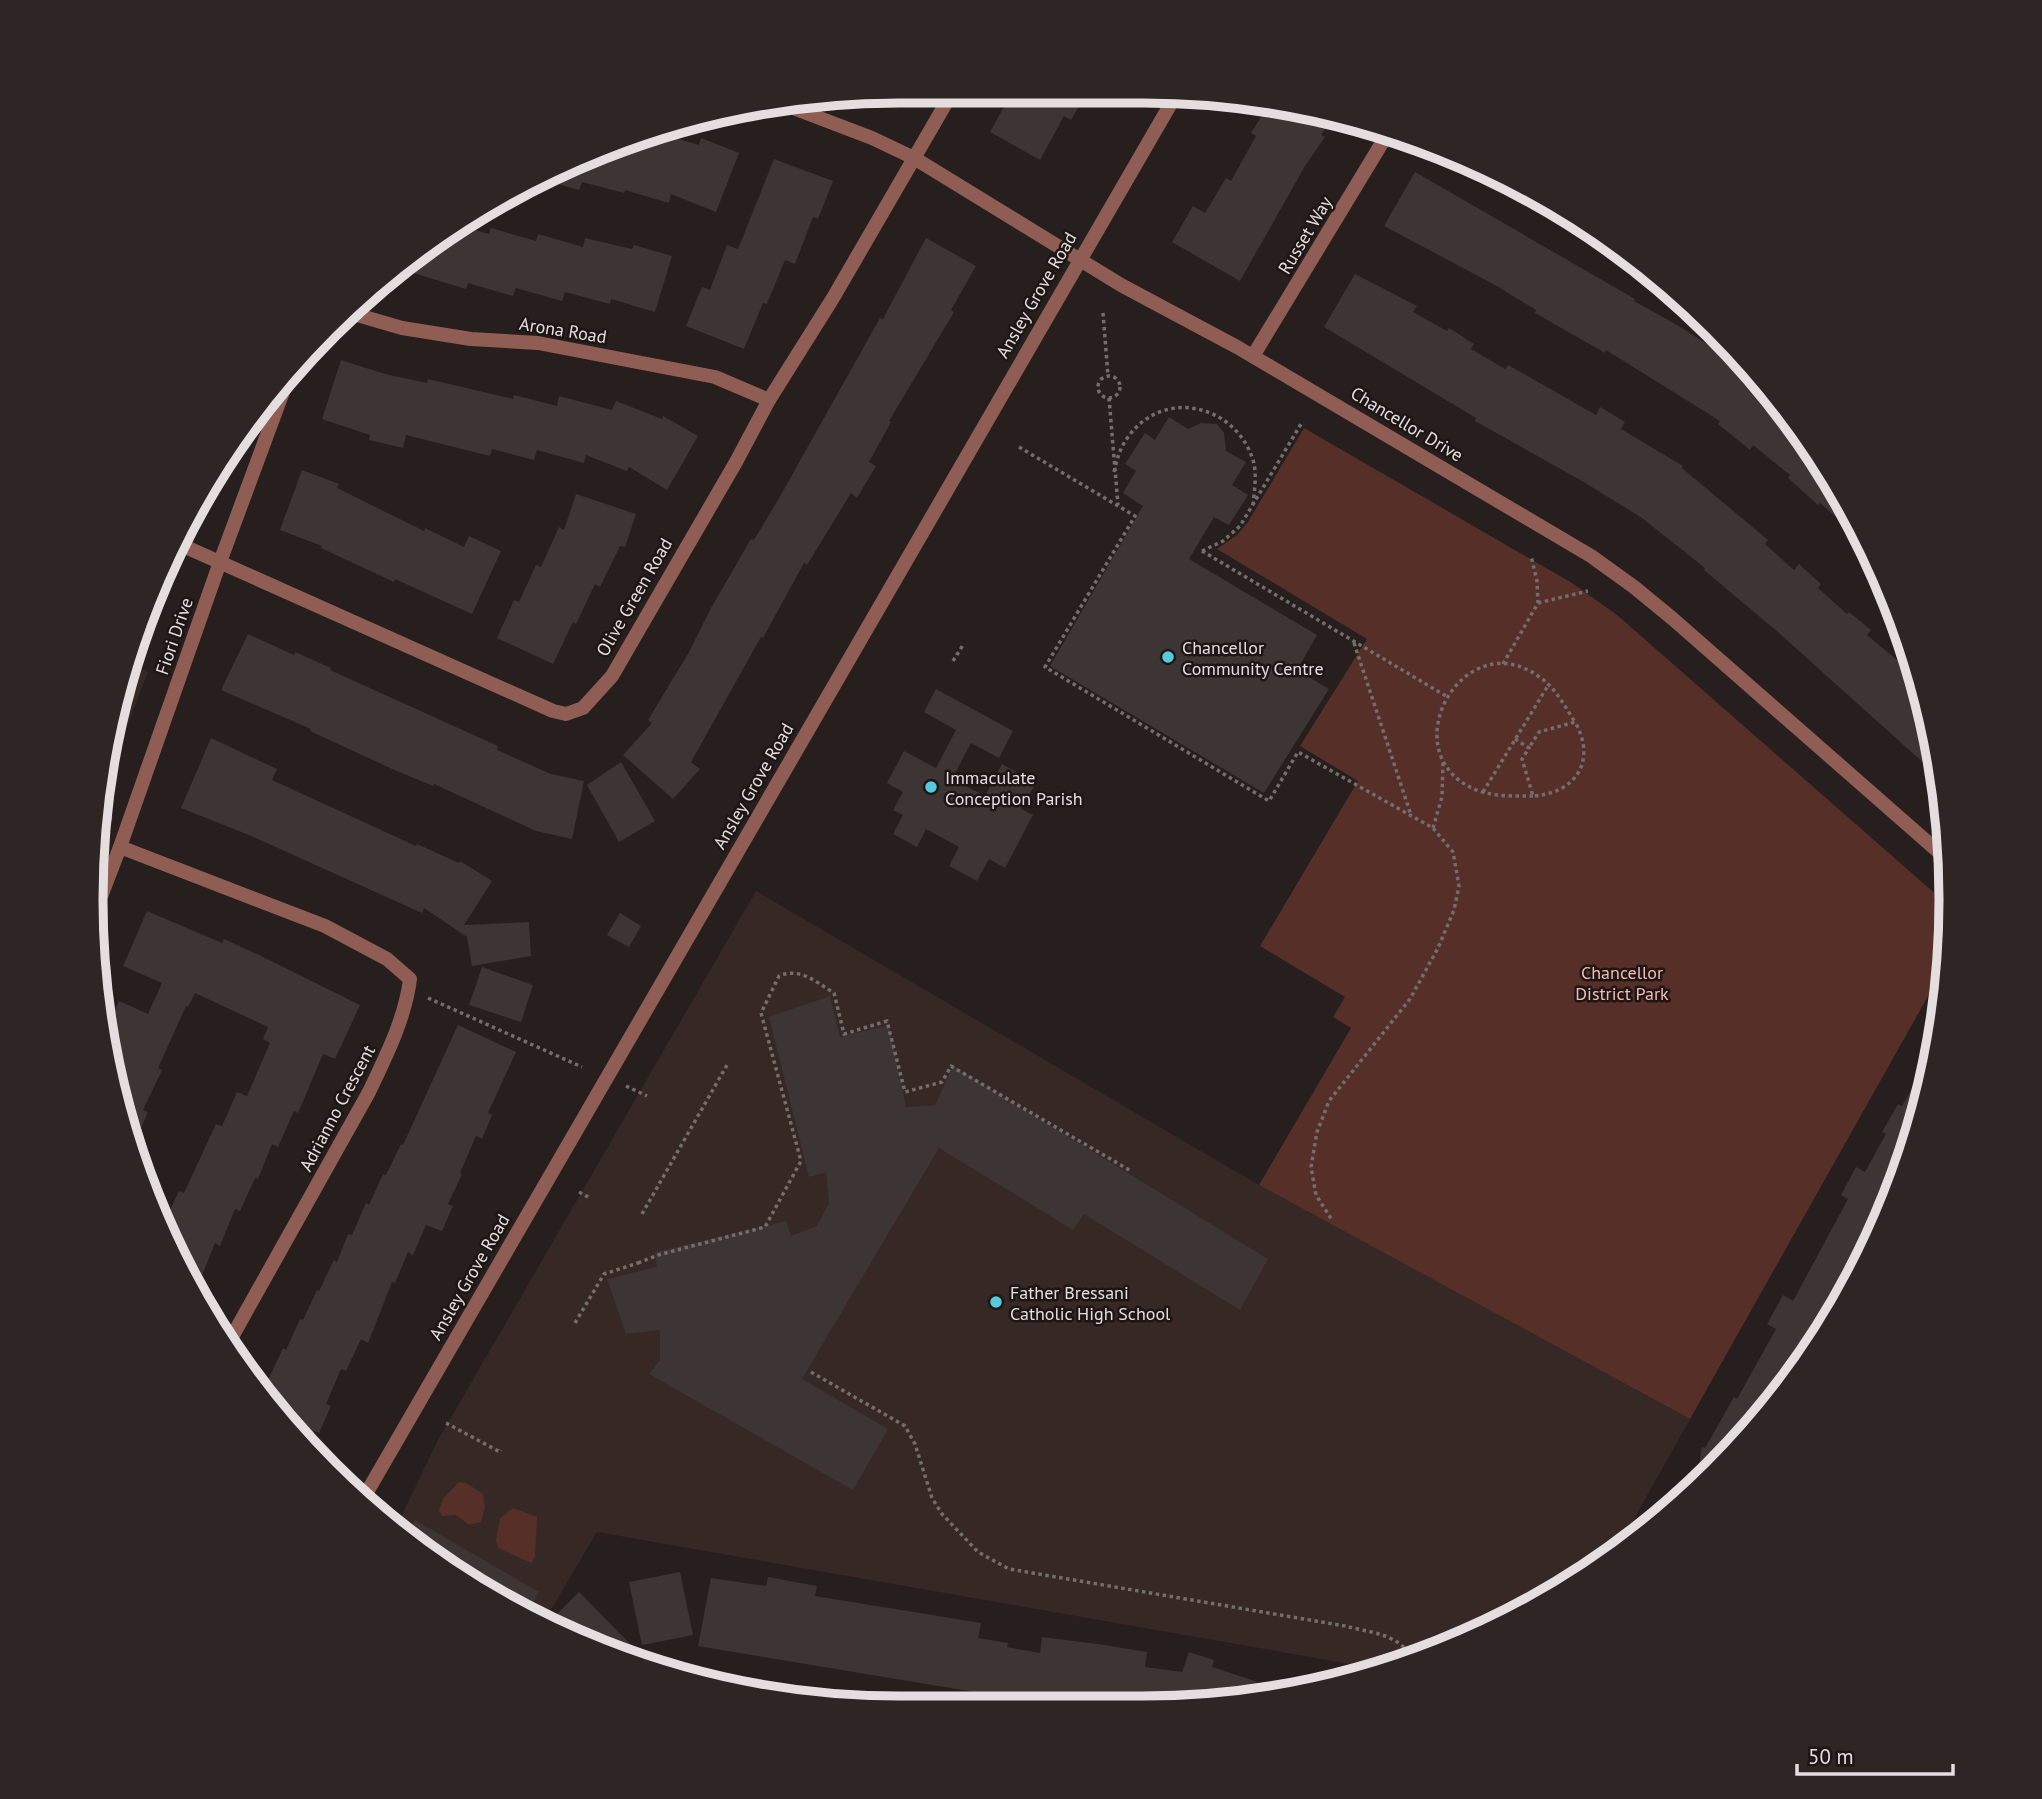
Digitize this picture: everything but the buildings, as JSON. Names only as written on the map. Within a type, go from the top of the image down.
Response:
[{"type":"street","name":"Olive Green Road","points":[[185,547],[540,705],[566,714],[583,708],[612,676],[769,400],[833,298],[946,103]]},
{"type":"street","name":"Ansley Grove Road","points":[[367,1492],[1171,104]]},
{"type":"street","name":"Chancellor Drive","points":[[798,110],[914,158],[1121,285],[1253,356],[1539,525],[1634,587],[1937,851]]},
{"type":"street","name":"Russet Way","points":[[1253,356],[1383,141]]},
{"type":"street","name":"Arona Road","points":[[358,315],[402,328],[471,339],[538,343],[715,377],[769,400]]},
{"type":"street","name":"Fiori Drive","points":[[103,890],[280,400]]},
{"type":"street","name":"Adrianno Crescent","points":[[120,847],[325,926],[387,958],[410,979],[407,1001],[389,1051],[369,1092],[233,1335]]},
{"type":"path","points":[[1102,313],[1108,376]]},
{"type":"path","points":[[1108,376],[1116,378],[1120,386],[1117,394],[1109,398],[1101,395],[1098,386],[1100,379],[1108,376]]},
{"type":"path","points":[[1109,398],[1118,505]]},
{"type":"path","points":[[1114,472],[1119,452],[1128,435],[1141,423],[1159,412],[1181,407],[1202,409],[1223,418],[1241,435],[1253,459],[1253,506]]},
{"type":"path","points":[[1301,424],[1240,526],[1223,541],[1202,551],[1446,696]]},
{"type":"path","points":[[1019,447],[1135,516],[1045,667],[1269,801],[1298,752],[1433,828],[1453,852],[1459,886],[1454,910],[1438,948],[1410,999],[1329,1101],[1317,1132],[1311,1167],[1316,1195],[1332,1220]]},
{"type":"path","points":[[1503,664],[1538,603],[1537,581],[1531,556]]},
{"type":"path","points":[[1538,603],[1588,591]]},
{"type":"path","points":[[1354,642],[1412,817]]},
{"type":"path","points":[[953,661],[963,645]]},
{"type":"path","points":[[1503,664],[1524,668],[1549,684],[1575,722],[1583,739],[1584,758],[1577,775],[1559,792],[1533,796],[1501,796],[1464,784],[1443,760],[1439,748],[1437,719],[1446,696],[1458,681],[1479,668],[1503,664]]},
{"type":"path","points":[[1483,792],[1549,684]]},
{"type":"path","points":[[1533,796],[1522,759],[1539,732],[1575,722]]},
{"type":"path","points":[[1515,739],[1529,748]]},
{"type":"path","points":[[1433,828],[1443,797],[1443,760]]},
{"type":"path","points":[[575,1323],[604,1274],[637,1261],[765,1227],[801,1161],[761,1013],[779,976],[789,972],[801,974],[834,993],[844,1034],[887,1021],[905,1092],[942,1082],[951,1066],[1131,1171]]},
{"type":"path","points":[[428,998],[582,1067]]},
{"type":"path","points":[[642,1214],[727,1065]]},
{"type":"path","points":[[626,1086],[647,1096]]},
{"type":"path","points":[[579,1192],[590,1198]]},
{"type":"path","points":[[811,1372],[905,1426],[915,1444],[932,1498],[942,1514],[969,1544],[1009,1569],[1345,1626],[1388,1637],[1407,1650]]},
{"type":"path","points":[[446,1423],[500,1452],[501,1450]]},
{"type":"shaded area","points":[[138,668],[148,672],[118,749]]},
{"type":"shaded area","name":"Father Bressani Catholic High School","points":[[756,891],[1259,1185],[1690,1419],[1627,1531],[1585,1562],[1495,1614],[1447,1635],[1359,1666],[597,1532],[548,1615],[457,1562],[400,1519],[438,1440]]},
{"type":"green space","name":"Chancellor District Park","points":[[1304,428],[1572,583],[1617,615],[1939,897],[1934,986],[1690,1419],[1259,1185],[1351,1028],[1333,1017],[1345,997],[1260,946],[1358,781],[1300,746],[1367,639],[1217,549],[1237,535],[1248,522]]},
{"type":"green space","points":[[459,1482],[466,1483],[483,1494],[485,1507],[481,1522],[469,1525],[456,1515],[442,1516],[439,1511],[443,1499]]},
{"type":"green space","points":[[513,1508],[537,1517],[535,1557],[531,1563],[498,1548],[496,1540],[500,1518]]},
{"type":"place","name":"Chancellor Community Centre","points":[[1168,657]]},
{"type":"place","name":"Immaculate Conception Parish","points":[[931,787]]},
{"type":"place","name":"Father Bressani Catholic High School","points":[[996,1302]]}]
